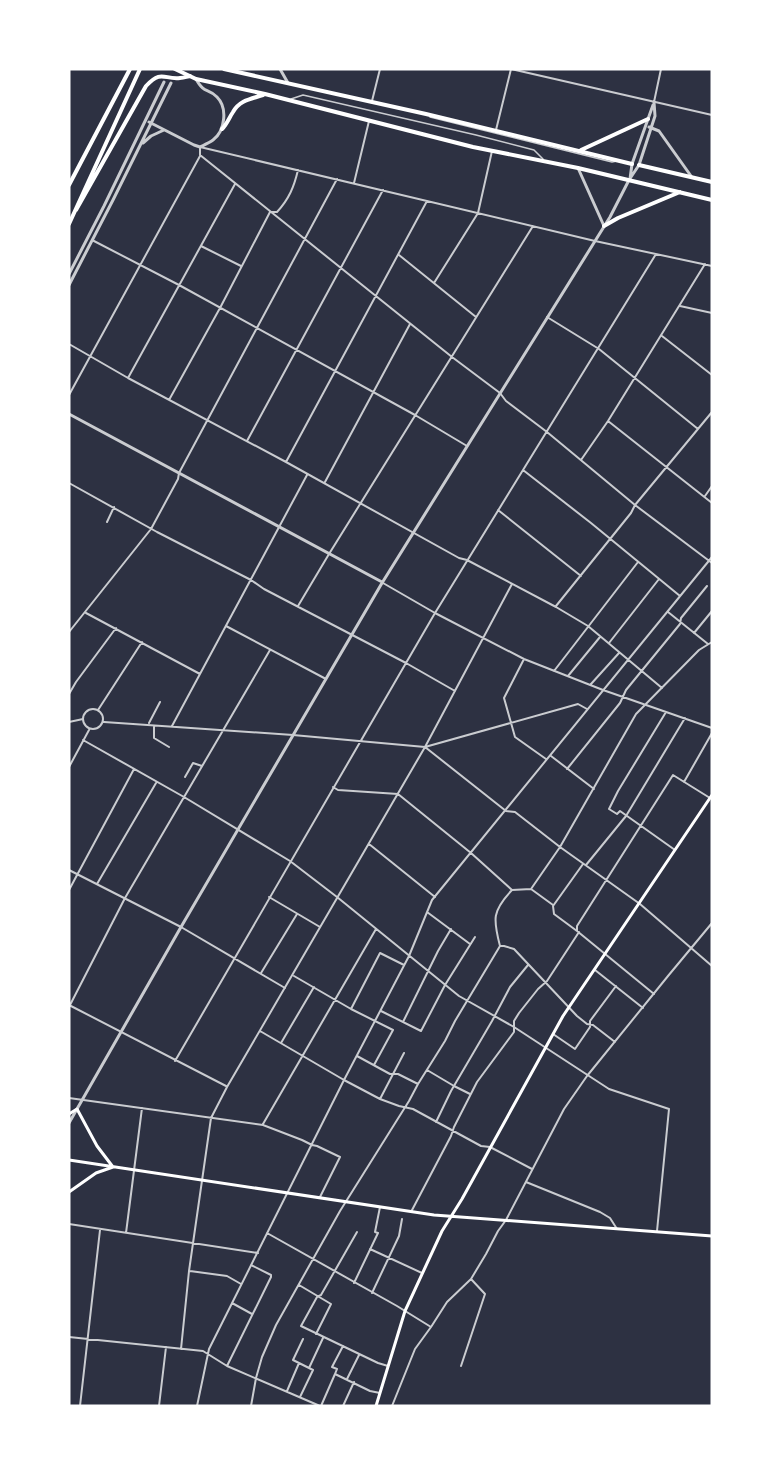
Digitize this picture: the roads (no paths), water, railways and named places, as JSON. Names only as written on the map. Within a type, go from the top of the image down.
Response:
[{"type":"main road","points":[[69,185],[130,69]]},
{"type":"main road","points":[[76,210],[140,69]]},
{"type":"main road","points":[[175,69],[196,79],[492,151],[578,168],[712,200]]},
{"type":"main road","points":[[224,69],[426,114],[712,183]]},
{"type":"main road","points":[[247,74],[252,69]]},
{"type":"main road","points":[[69,224],[146,86],[159,77],[177,79],[190,76]]},
{"type":"main road","points":[[222,129],[235,108],[241,103],[265,94]]},
{"type":"main road","points":[[579,151],[648,119]]},
{"type":"main road","points":[[604,226],[681,192]]},
{"type":"main road","points":[[376,1406],[405,1311],[442,1231],[569,1007],[711,797]]},
{"type":"main road","points":[[69,1114],[77,1109],[97,1146],[113,1167]]},
{"type":"main road","points":[[69,1160],[434,1215],[712,1236]]},
{"type":"main road","points":[[69,1192],[96,1173],[113,1167]]},
{"type":"street","points":[[280,69],[289,84]]},
{"type":"street","points":[[372,102],[380,69]]},
{"type":"street","points":[[496,131],[511,69],[712,115]]},
{"type":"street","points":[[629,180],[632,164],[654,102],[661,69]]},
{"type":"street","points":[[196,79],[202,89],[215,95],[220,101],[224,113],[222,129],[214,139],[200,147]]},
{"type":"street","points":[[69,274],[105,206],[164,82]]},
{"type":"street","points":[[69,285],[171,83]]},
{"type":"street","points":[[69,1123],[382,583],[610,217],[639,165],[655,116],[654,102]]},
{"type":"street","points":[[146,120],[200,147],[595,241],[712,266]]},
{"type":"street","points":[[654,120],[659,131],[692,177]]},
{"type":"street","points":[[354,183],[369,121]]},
{"type":"street","points":[[646,126],[659,131]]},
{"type":"street","points":[[140,146],[151,136],[164,130]]},
{"type":"street","points":[[69,395],[200,155],[200,147]]},
{"type":"street","points":[[434,283],[478,213],[492,151]]},
{"type":"street","points":[[200,155],[410,324],[500,393],[506,401],[635,505],[711,561]]},
{"type":"street","points":[[578,168],[604,226]]},
{"type":"street","points":[[270,212],[277,212],[289,197],[294,188],[298,170]]},
{"type":"street","points":[[69,632],[151,528],[337,179]]},
{"type":"street","points":[[128,378],[235,184]]},
{"type":"street","points":[[247,441],[382,190]]},
{"type":"street","points":[[286,462],[427,201]]},
{"type":"street","points":[[170,400],[270,212]]},
{"type":"street","points":[[298,606],[328,554],[533,226]]},
{"type":"street","points":[[92,240],[374,392],[467,446]]},
{"type":"street","points":[[201,246],[241,266]]},
{"type":"street","points":[[398,254],[476,317]]},
{"type":"street","points":[[175,1060],[435,613],[656,254]]},
{"type":"street","points":[[581,460],[608,421],[705,264]]},
{"type":"street","points":[[680,306],[712,313]]},
{"type":"street","points":[[547,317],[598,349],[698,429]]},
{"type":"street","points":[[325,483],[410,324]]},
{"type":"street","points":[[661,335],[712,375]]},
{"type":"street","points":[[69,344],[414,534],[556,607],[588,626],[662,688]]},
{"type":"street","points":[[556,607],[635,505],[712,412]]},
{"type":"street","points":[[69,414],[524,659],[622,697],[712,728]]},
{"type":"street","points":[[608,421],[712,503]]},
{"type":"street","points":[[522,470],[680,596]]},
{"type":"street","points":[[172,726],[308,474]]},
{"type":"street","points":[[69,483],[455,691]]},
{"type":"street","points":[[704,496],[712,486]]},
{"type":"street","points":[[107,522],[114,507]]},
{"type":"street","points":[[498,510],[581,576]]},
{"type":"street","points":[[197,1406],[207,1354],[344,1080],[409,956],[435,897],[667,611],[711,561],[712,556]]},
{"type":"street","points":[[554,671],[638,562]]},
{"type":"street","points":[[609,644],[659,579]]},
{"type":"street","points":[[182,1349],[189,1271],[211,1118],[399,794],[512,584]]},
{"type":"street","points":[[567,769],[621,703],[626,690],[707,586]]},
{"type":"street","points":[[667,611],[708,644]]},
{"type":"street","points":[[694,633],[712,611]]},
{"type":"street","points":[[85,612],[200,674]]},
{"type":"street","points":[[226,626],[326,679]]},
{"type":"street","points":[[69,694],[116,628]]},
{"type":"street","points":[[567,676],[600,637]]},
{"type":"street","points":[[98,710],[142,642]]},
{"type":"street","points":[[531,889],[560,848],[636,714],[699,650],[712,642]]},
{"type":"street","points":[[227,1087],[69,1006],[125,898],[270,650]]},
{"type":"street","points":[[590,685],[619,653]]},
{"type":"street","points":[[524,659],[504,698],[515,736],[546,759]]},
{"type":"street","points":[[149,724],[160,702]]},
{"type":"street","points":[[104,722],[103,715],[93,709],[88,710],[83,719],[89,728],[98,728],[104,722],[149,724],[425,747],[578,704],[587,710]]},
{"type":"street","points":[[666,712],[609,809],[617,814],[620,811],[675,850]]},
{"type":"street","points":[[654,994],[554,914],[553,906],[626,816],[685,718]]},
{"type":"street","points":[[69,722],[83,719]]},
{"type":"street","points":[[154,725],[154,738],[169,747]]},
{"type":"street","points":[[69,767],[89,728]]},
{"type":"street","points":[[684,782],[712,733]]},
{"type":"street","points":[[83,740],[290,861],[338,897],[459,996],[514,1027],[609,1089],[669,1109],[657,1232]]},
{"type":"street","points":[[425,747],[506,811],[515,812],[560,848],[640,904],[712,966]]},
{"type":"street","points":[[550,755],[594,789]]},
{"type":"street","points":[[185,777],[193,763],[202,766]]},
{"type":"street","points":[[69,890],[134,769]]},
{"type":"street","points":[[411,1212],[470,1094],[486,1067],[514,1032],[514,1021],[519,1012],[545,983],[578,931],[577,926],[673,775],[711,797]]},
{"type":"street","points":[[97,884],[157,782]]},
{"type":"street","points":[[333,787],[399,794],[512,890]]},
{"type":"street","points":[[369,844],[435,897]]},
{"type":"street","points":[[69,870],[181,927],[285,988]]},
{"type":"street","points":[[251,1406],[256,1378],[267,1345],[299,1284],[500,946],[495,915],[500,903],[512,890],[531,889],[553,906]]},
{"type":"street","points":[[269,897],[320,927]]},
{"type":"street","points":[[428,912],[470,944]]},
{"type":"street","points":[[261,974],[297,914]]},
{"type":"street","points":[[392,1406],[415,1349],[447,1302],[471,1279],[506,1220],[564,1109],[587,1076],[712,923]]},
{"type":"street","points":[[263,1125],[376,929]]},
{"type":"street","points":[[403,1022],[451,929]]},
{"type":"street","points":[[380,1011],[421,1031],[445,985],[475,937]]},
{"type":"street","points":[[500,946],[514,949],[577,1016],[615,1042]]},
{"type":"street","points":[[351,1009],[380,953],[404,965]]},
{"type":"street","points":[[436,1122],[510,987],[528,965]]},
{"type":"street","points":[[595,970],[643,1008]]},
{"type":"street","points":[[292,975],[393,1030],[374,1065]]},
{"type":"street","points":[[553,1034],[575,1049],[590,1021],[616,986]]},
{"type":"street","points":[[281,1043],[314,987]]},
{"type":"street","points":[[260,1031],[344,1080],[380,1098],[413,1110],[481,1146],[490,1147],[532,1169]]},
{"type":"street","points":[[380,1098],[404,1053]]},
{"type":"street","points":[[357,1056],[390,1074],[398,1074],[418,1084]]},
{"type":"street","points":[[427,1070],[470,1094]]},
{"type":"street","points":[[69,1098],[263,1125],[302,1140],[340,1157],[320,1197]]},
{"type":"street","points":[[126,1233],[142,1108]]},
{"type":"street","points":[[526,1182],[605,1215],[610,1218],[617,1229]]},
{"type":"street","points":[[354,1283],[378,1233],[375,1232],[380,1207]]},
{"type":"street","points":[[372,1293],[399,1236],[402,1219]]},
{"type":"street","points":[[69,1224],[258,1252]]},
{"type":"street","points":[[80,1406],[100,1229]]},
{"type":"street","points":[[357,1232],[301,1326],[378,1364],[388,1366]]},
{"type":"street","points":[[267,1233],[431,1327]]},
{"type":"street","points":[[370,1249],[422,1273]]},
{"type":"street","points":[[227,1366],[271,1277],[252,1264]]},
{"type":"street","points":[[189,1271],[227,1276],[241,1284]]},
{"type":"street","points":[[461,1366],[484,1294],[471,1279]]},
{"type":"street","points":[[299,1284],[332,1304],[316,1334]]},
{"type":"street","points":[[232,1303],[252,1314]]},
{"type":"street","points":[[69,1337],[203,1351],[227,1366],[321,1406],[337,1370],[332,1367],[343,1346]]},
{"type":"street","points":[[300,1397],[323,1338]]},
{"type":"street","points":[[303,1339],[293,1360],[311,1369]]},
{"type":"street","points":[[159,1406],[166,1347]]},
{"type":"street","points":[[347,1379],[359,1354]]},
{"type":"street","points":[[287,1391],[299,1363]]},
{"type":"street","points":[[335,1374],[370,1391],[380,1393]]},
{"type":"street","points":[[343,1406],[354,1382]]},
{"type":"lane","points":[[288,100],[303,95],[353,106],[534,150],[545,162]]},
{"type":"lane","points":[[426,114],[431,118],[571,153],[612,162],[621,161]]}]
